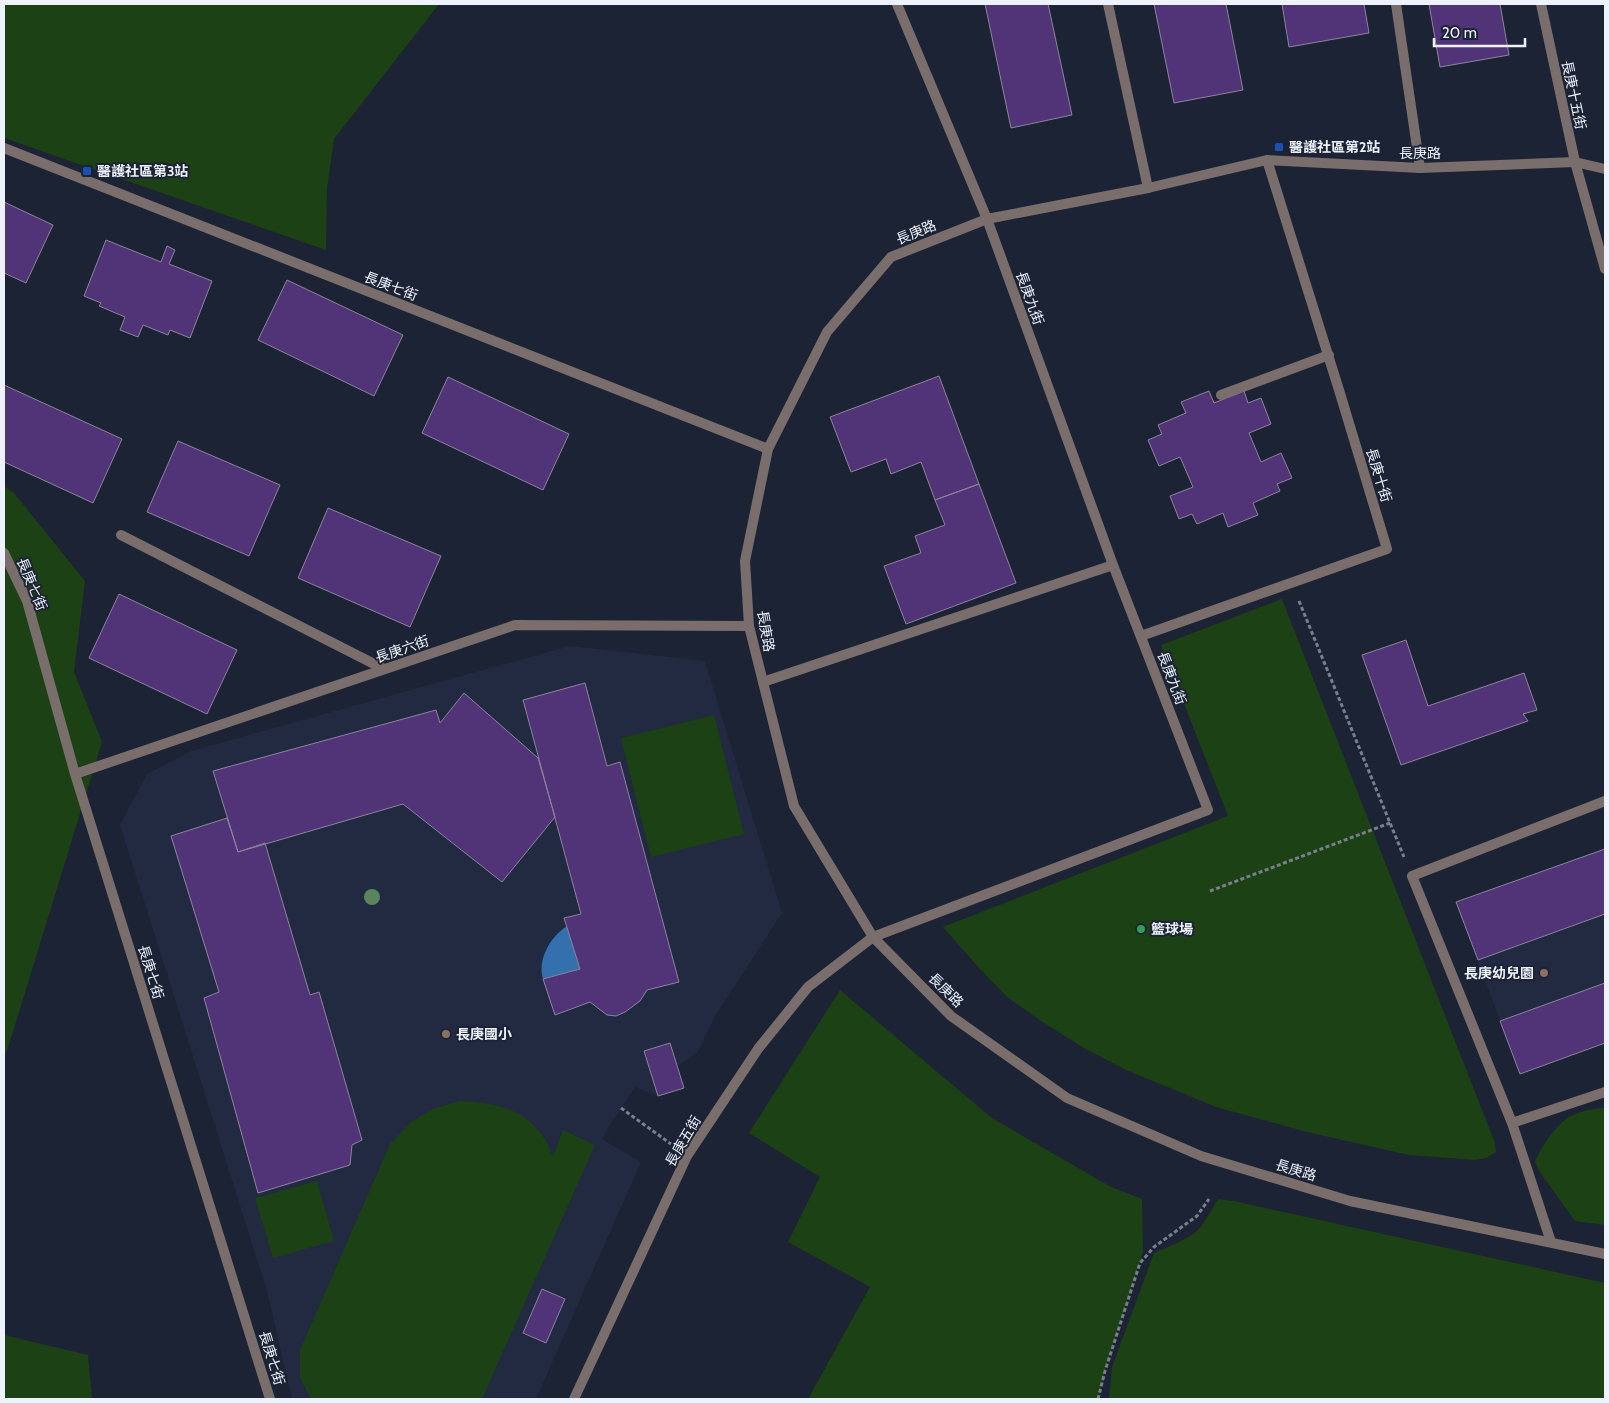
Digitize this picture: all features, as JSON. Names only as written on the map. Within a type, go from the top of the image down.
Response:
[{"type":"street","name":"長庚九街","points":[[873,937],[1208,810],[1113,565],[987,219],[897,4]]},
{"type":"street","points":[[1108,4],[1148,188]]},
{"type":"street","points":[[1396,4],[1420,168]]},
{"type":"street","name":"長庚十五街","points":[[1541,4],[1575,162],[1605,269]]},
{"type":"street","name":"長庚七街","points":[[4,148],[768,448]]},
{"type":"street","name":"長庚路","points":[[1605,169],[1575,162],[1420,168],[1267,160],[1148,188],[987,219],[891,257],[827,332],[768,448],[745,561],[749,626],[794,806],[873,937],[951,1016],[1067,1098],[1201,1156],[1350,1201],[1605,1254]]},
{"type":"street","name":"長庚十街","points":[[1141,636],[1387,549],[1329,355],[1267,160]]},
{"type":"street","points":[[1220,395],[1329,355]]},
{"type":"street","points":[[121,535],[384,669]]},
{"type":"street","name":"長庚七街","points":[[4,553],[27,601],[75,774],[270,1399]]},
{"type":"street","points":[[763,682],[1113,565]]},
{"type":"street","name":"長庚六街","points":[[75,774],[515,625],[749,626]]},
{"type":"street","points":[[1551,1242],[1512,1123],[1412,876],[1605,800]]},
{"type":"street","name":"長庚五街","points":[[574,1399],[687,1156],[758,1049],[808,987],[873,937]]},
{"type":"street","points":[[1512,1123],[1605,1092]]},
{"type":"path","points":[[1292,583],[1412,876]]},
{"type":"path","points":[[1210,891],[1390,823]]},
{"type":"path","points":[[621,1108],[687,1156]]},
{"type":"path","points":[[1098,1399],[1105,1371],[1140,1264],[1154,1247],[1197,1216],[1209,1199]]},
{"type":"shaded area","name":"長庚國小","points":[[570,646],[705,661],[782,913],[715,1016],[697,1053],[677,1066],[658,1096],[635,1087],[602,1139],[641,1162],[536,1399],[292,1399],[267,1291],[120,825],[147,774],[191,751]]},
{"type":"shaded area","name":"長庚幼兒園","points":[[1605,849],[1605,1043],[1520,1074],[1456,902]]},
{"type":"green space","points":[[4,4],[439,4],[334,139],[327,189],[326,250],[4,138]]},
{"type":"green space","points":[[4,486],[14,493],[85,581],[74,672],[102,742],[8,1048],[4,1055]]},
{"type":"green space","points":[[1282,599],[1495,1143],[1496,1152],[1486,1158],[1476,1160],[1409,1155],[1307,1132],[1216,1107],[1126,1070],[1084,1048],[1007,997],[943,927],[1228,816],[1161,645]]},
{"type":"green space","points":[[714,715],[744,834],[651,857],[621,738]]},
{"type":"green space","points":[[840,990],[992,1118],[1111,1187],[1142,1199],[1143,1252],[1105,1371],[1098,1399],[808,1399],[870,1287],[788,1242],[820,1177],[749,1133]]},
{"type":"green space","points":[[460,1101],[496,1105],[518,1113],[536,1128],[545,1139],[553,1157],[563,1130],[595,1145],[482,1399],[311,1399],[300,1377],[300,1350],[390,1144],[412,1121],[433,1109]]},
{"type":"green space","points":[[1605,1107],[1605,1225],[1575,1221],[1539,1171],[1535,1161],[1556,1128],[1562,1122],[1579,1113]]},
{"type":"green space","points":[[317,1181],[334,1241],[273,1258],[255,1198]]},
{"type":"green space","points":[[1218,1199],[1605,1283],[1605,1399],[1109,1399],[1112,1367],[1154,1253],[1183,1240],[1198,1230]]},
{"type":"green space","points":[[4,1335],[88,1355],[92,1399],[4,1399]]},
{"type":"water","points":[[567,926],[580,969],[543,979],[542,964],[546,950],[555,936]]},
{"type":"building","points":[[985,4],[1048,4],[1072,115],[1011,128]]},
{"type":"building","points":[[1154,4],[1226,4],[1243,90],[1174,103]]},
{"type":"building","points":[[1282,4],[1364,4],[1369,33],[1289,47]]},
{"type":"building","points":[[1429,4],[1500,4],[1509,55],[1440,67]]},
{"type":"building","points":[[4,202],[53,225],[26,283],[4,273]]},
{"type":"building","points":[[106,240],[161,262],[167,246],[175,250],[169,264],[212,281],[190,338],[170,330],[168,335],[143,325],[138,337],[120,330],[125,317],[99,306],[101,303],[84,296]]},
{"type":"building","points":[[287,280],[403,335],[374,396],[258,340]]},
{"type":"building","points":[[939,376],[979,484],[935,500],[921,462],[891,474],[886,459],[851,472],[830,417]]},
{"type":"building","points":[[448,377],[569,434],[543,490],[422,433]]},
{"type":"building","points":[[4,385],[122,439],[93,503],[4,462]]},
{"type":"building","points":[[1209,391],[1214,403],[1244,391],[1248,403],[1261,398],[1271,424],[1249,433],[1261,462],[1281,453],[1292,478],[1277,484],[1280,491],[1253,503],[1258,515],[1228,527],[1223,513],[1197,524],[1192,514],[1179,519],[1170,496],[1193,487],[1180,457],[1159,466],[1148,440],[1162,434],[1158,425],[1186,413],[1181,402]]},
{"type":"building","points":[[178,441],[280,485],[249,556],[147,512]]},
{"type":"building","points":[[979,484],[1016,583],[906,624],[884,566],[921,553],[915,536],[945,525],[935,500]]},
{"type":"building","points":[[328,508],[441,556],[410,627],[298,578]]},
{"type":"building","points":[[119,594],[237,650],[207,714],[89,658]]},
{"type":"building","points":[[1406,640],[1428,706],[1524,673],[1537,710],[1523,714],[1528,721],[1401,765],[1362,655]]},
{"type":"building","points":[[585,683],[607,766],[620,762],[679,982],[647,990],[640,1001],[616,1016],[607,1015],[590,1002],[555,1015],[543,979],[580,969],[564,918],[581,914],[523,700]]},
{"type":"building","points":[[464,693],[538,758],[555,817],[502,882],[403,804],[238,852],[213,771],[436,710],[440,723]]},
{"type":"building","points":[[227,818],[238,852],[265,843],[310,995],[319,992],[362,1140],[352,1145],[350,1165],[258,1193],[204,998],[219,992],[171,836]]},
{"type":"building","points":[[1605,849],[1605,914],[1478,960],[1456,902]]},
{"type":"building","points":[[1605,983],[1605,1043],[1520,1074],[1500,1021]]},
{"type":"building","points":[[670,1043],[684,1088],[658,1096],[644,1051]]},
{"type":"building","points":[[542,1289],[565,1299],[546,1343],[523,1333]]},
{"type":"place","name":"醫護社區第2站","points":[[1279,147]]},
{"type":"place","name":"醫護社區第3站","points":[[87,171]]},
{"type":"place","name":"籃球場","points":[[1141,929]]},
{"type":"place","name":"長庚幼兒園","points":[[1544,973]]},
{"type":"place","name":"長庚國小","points":[[446,1034]]}]
